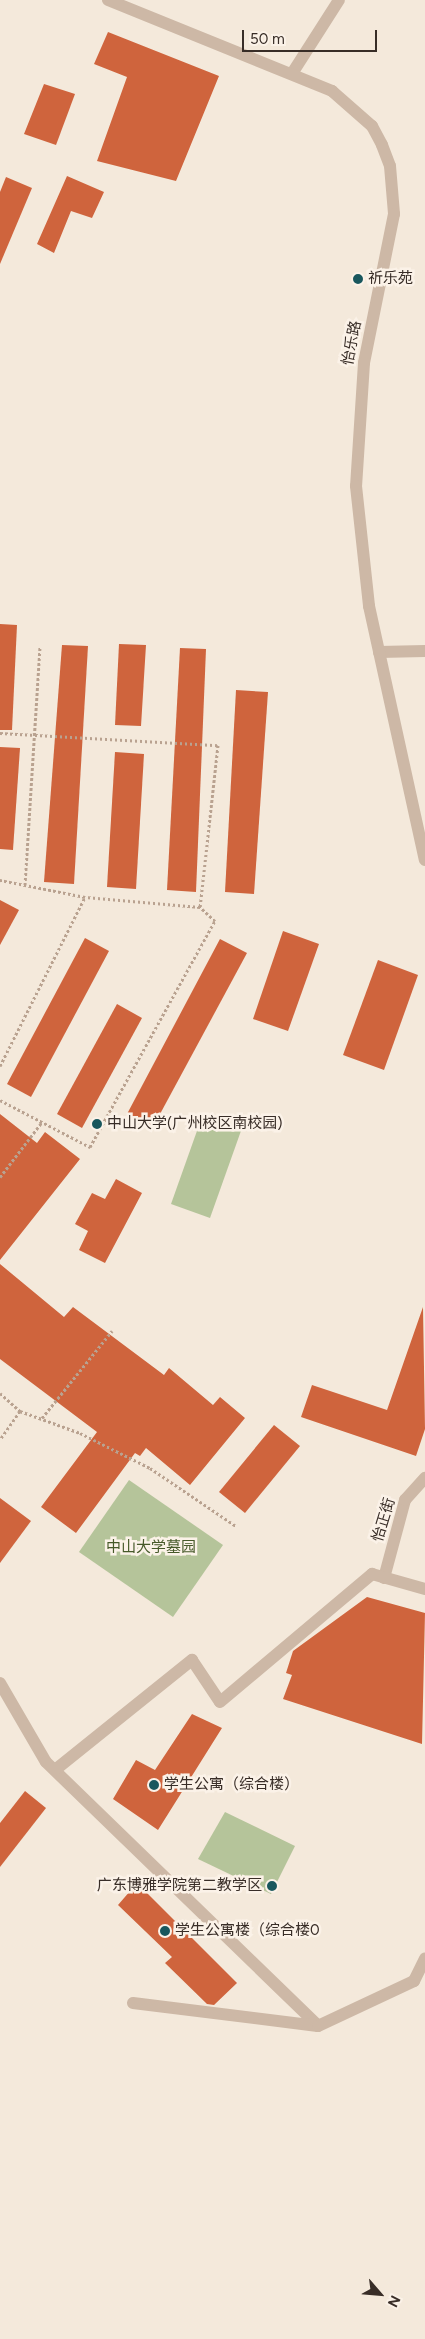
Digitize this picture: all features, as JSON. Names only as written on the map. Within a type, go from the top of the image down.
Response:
[{"type":"street","name":"怡乐路","points":[[108,0],[293,72],[351,105],[372,126],[390,166],[394,214],[364,363],[357,440],[361,550],[379,652],[425,860]]},
{"type":"street","points":[[293,72],[339,0]]},
{"type":"street","points":[[379,652],[425,651]]},
{"type":"street","name":"怡正街","points":[[384,1578],[406,1500],[425,1478]]},
{"type":"street","points":[[55,1770],[192,1660],[220,1702],[372,1574],[425,1589]]},
{"type":"street","points":[[0,1683],[55,1770],[318,2026]]},
{"type":"street","points":[[133,2003],[318,2026],[414,1982],[425,1958]]},
{"type":"path","points":[[26,885],[40,645]]},
{"type":"path","points":[[0,733],[218,745],[200,907]]},
{"type":"path","points":[[0,880],[86,897],[200,907],[215,921],[90,1147],[0,1100]]},
{"type":"path","points":[[0,1066],[86,897]]},
{"type":"path","points":[[0,1177],[42,1122]]},
{"type":"path","points":[[42,1418],[112,1330]]},
{"type":"path","points":[[0,1393],[20,1411],[42,1418],[150,1468],[236,1526]]},
{"type":"path","points":[[0,1440],[20,1411]]},
{"type":"green space","points":[[203,1114],[242,1128],[210,1218],[171,1204]]},
{"type":"green space","name":"中山大学墓园","points":[[129,1480],[223,1545],[173,1617],[79,1552]]},
{"type":"green space","points":[[225,1812],[295,1846],[271,1894],[198,1859]]},
{"type":"building","points":[[108,32],[219,76],[176,181],[97,161],[127,77],[94,64]]},
{"type":"building","points":[[44,84],[75,94],[56,145],[24,134]]},
{"type":"building","points":[[67,176],[104,192],[92,218],[71,211],[54,253],[37,244]]},
{"type":"building","points":[[6,177],[32,188],[0,264],[0,192]]},
{"type":"building","points":[[0,624],[17,625],[12,730],[0,730]]},
{"type":"building","points":[[119,644],[146,645],[141,726],[115,725]]},
{"type":"building","points":[[62,645],[88,646],[74,884],[44,882]]},
{"type":"building","points":[[180,648],[206,649],[196,892],[167,890]]},
{"type":"building","points":[[236,690],[268,692],[254,894],[225,892]]},
{"type":"building","points":[[0,747],[20,748],[13,850],[0,849]]},
{"type":"building","points":[[115,752],[144,754],[136,889],[107,887]]},
{"type":"building","points":[[0,900],[19,910],[0,945]]},
{"type":"building","points":[[283,931],[319,944],[288,1031],[253,1019]]},
{"type":"building","points":[[85,938],[109,951],[31,1097],[7,1084]]},
{"type":"building","points":[[220,939],[247,953],[153,1127],[127,1114]]},
{"type":"building","points":[[378,960],[418,975],[384,1070],[343,1055]]},
{"type":"building","points":[[117,1004],[142,1018],[82,1128],[57,1114]]},
{"type":"building","points":[[0,1114],[37,1143],[45,1132],[80,1159],[0,1260]]},
{"type":"building","points":[[116,1179],[142,1193],[105,1263],[79,1250],[88,1231],[75,1224],[92,1193],[105,1199]]},
{"type":"building","points":[[0,1264],[64,1317],[73,1307],[164,1375],[169,1368],[213,1405],[220,1397],[245,1418],[190,1485],[146,1448],[140,1456],[135,1453],[76,1533],[41,1507],[97,1432],[0,1359]]},
{"type":"building","points":[[423,1307],[425,1429],[416,1456],[301,1417],[312,1385],[387,1410]]},
{"type":"building","points":[[274,1425],[300,1446],[245,1513],[219,1492]]},
{"type":"building","points":[[0,1498],[31,1521],[0,1563]]},
{"type":"building","points":[[367,1597],[425,1613],[422,1744],[283,1699],[292,1675],[286,1673],[293,1651]]},
{"type":"building","name":"学生公寓（综合楼）","points":[[192,1714],[222,1728],[158,1830],[113,1799],[136,1760],[155,1770]]},
{"type":"building","points":[[25,1791],[46,1808],[0,1867],[0,1823]]},
{"type":"building","name":"学生公寓楼（综合楼0","points":[[137,1883],[237,1983],[214,2005],[207,2004],[165,1963],[172,1957],[118,1905]]},
{"type":"place","name":"祈乐苑","points":[[358,279]]},
{"type":"place","name":"中山大学(广州校区南校园)","points":[[97,1124]]},
{"type":"place","name":"学生公寓（综合楼）","points":[[154,1785]]},
{"type":"place","name":"广东博雅学院第二教学区","points":[[272,1886]]},
{"type":"place","name":"学生公寓楼（综合楼0","points":[[165,1931]]}]
